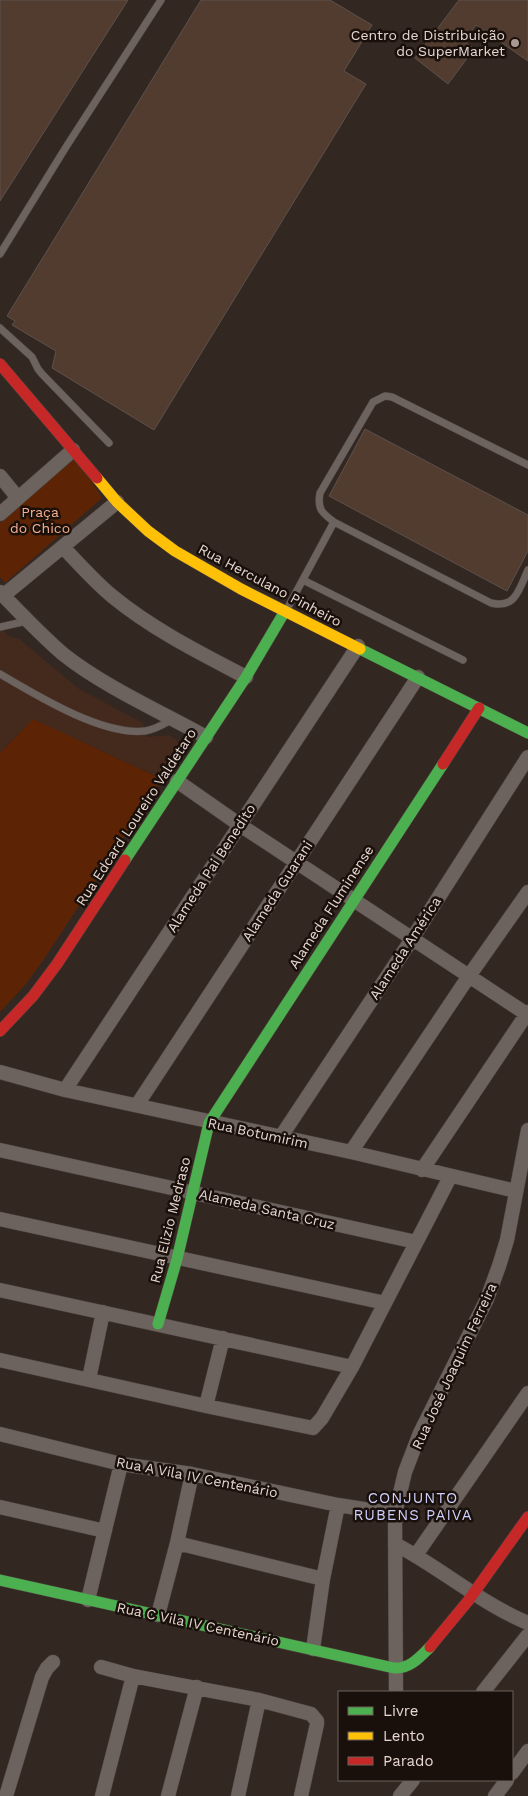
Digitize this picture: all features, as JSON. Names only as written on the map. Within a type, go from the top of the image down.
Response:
[{"type":"street","name":"Rua Herculano Pinheiro","points":[[0,364],[117,502],[148,531],[175,551],[208,571],[285,611],[528,733]]},
{"type":"street","points":[[0,514],[73,450]]},
{"type":"street","points":[[0,476],[18,498]]},
{"type":"street","points":[[117,502],[2,594],[64,654],[92,674],[206,737]]},
{"type":"street","points":[[63,547],[89,576],[142,618],[182,643],[246,677]]},
{"type":"street","name":"Rua Edcard Loureiro Valdetaro","points":[[0,1030],[33,996],[58,964],[246,677],[285,611]]},
{"type":"street","name":"Alameda Pai Benedito","points":[[65,1090],[358,646]]},
{"type":"street","name":"Alameda Guarani","points":[[137,1105],[418,678]]},
{"type":"street","name":"Alameda Fluminense","points":[[210,1122],[479,708]]},
{"type":"street","name":"Alameda América","points":[[280,1138],[412,939],[528,757]]},
{"type":"street","points":[[177,782],[528,1014],[422,1170]]},
{"type":"street","points":[[351,1152],[469,976],[528,892]]},
{"type":"street","name":"Rua Botumirim","points":[[0,1072],[65,1090],[351,1152],[450,1177],[516,1191]]},
{"type":"street","name":"Rua Elizio Medraso","points":[[158,1324],[177,1259],[210,1122]]},
{"type":"street","name":"Rua José Joaquim Ferreira","points":[[396,1691],[395,1514],[405,1472],[420,1433],[487,1300],[500,1266],[507,1240],[528,1130]]},
{"type":"street","name":"Alameda Santa Cruz","points":[[0,1150],[416,1242]]},
{"type":"street","points":[[0,1360],[310,1428],[315,1426],[322,1418],[352,1367],[450,1177]]},
{"type":"street","points":[[0,1219],[385,1303]]},
{"type":"street","points":[[0,1290],[352,1367]]},
{"type":"street","points":[[89,1380],[103,1312]]},
{"type":"street","points":[[206,1406],[224,1338]]},
{"type":"street","points":[[416,1555],[528,1393]]},
{"type":"street","name":"Rua A Vila IV Centenário","points":[[0,1434],[121,1464],[192,1474],[338,1505],[395,1514]]},
{"type":"street","points":[[88,1600],[121,1464]]},
{"type":"street","points":[[158,1615],[177,1543],[192,1474]]},
{"type":"street","points":[[313,1649],[323,1579],[338,1505]]},
{"type":"street","points":[[0,1507],[105,1531]]},
{"type":"street","points":[[395,1668],[404,1668],[414,1663],[474,1595],[528,1517]]},
{"type":"street","points":[[177,1543],[323,1579]]},
{"type":"street","points":[[395,1544],[416,1555],[495,1608],[528,1623]]},
{"type":"street","name":"Rua C Vila IV Centenário","points":[[0,1580],[313,1649],[361,1662],[395,1668]]},
{"type":"street","points":[[484,1691],[528,1635]]},
{"type":"street","points":[[6,1796],[42,1677],[53,1662]]},
{"type":"street","points":[[101,1667],[133,1676],[260,1700],[305,1712],[315,1717],[317,1724],[301,1796]]},
{"type":"street","points":[[102,1796],[133,1676]]},
{"type":"street","points":[[168,1796],[197,1687]]},
{"type":"street","points":[[238,1796],[260,1700]]},
{"type":"street","points":[[513,1772],[528,1751]]},
{"type":"street","points":[[399,1781],[400,1796]]},
{"type":"street","points":[[400,1796],[412,1781]]},
{"type":"street","points":[[495,1796],[506,1781]]},
{"type":"lane","points":[[0,254],[66,147],[161,0]]},
{"type":"lane","points":[[0,328],[32,357],[42,374],[109,443]]},
{"type":"lane","points":[[528,465],[392,397],[385,396],[373,402],[320,493],[319,508],[323,514],[334,522],[500,606],[514,599],[528,570]]},
{"type":"lane","points":[[285,611],[334,522]]},
{"type":"lane","points":[[303,580],[463,660]]},
{"type":"lane","points":[[0,627],[27,620]]},
{"type":"lane","points":[[0,674],[52,703],[87,719],[115,728],[145,731],[159,727],[173,719]]},
{"type":"shaded area","points":[[0,626],[8,636],[19,639],[79,689],[143,723],[147,737],[169,735],[177,740],[182,750],[182,757],[167,781],[33,719],[0,753]]},
{"type":"green space","name":"Praça do Chico","points":[[76,457],[102,498],[5,583],[0,577],[0,523],[21,502]]},
{"type":"green space","points":[[33,719],[162,779],[44,959],[25,985],[0,1012],[0,753]]},
{"type":"building","points":[[0,0],[128,0],[0,201]]},
{"type":"building","points":[[201,0],[330,0],[372,25],[344,71],[366,84],[154,430],[52,368],[56,351],[12,325],[15,321],[7,316]]},
{"type":"building","points":[[459,0],[528,0],[528,61],[476,25],[464,41],[474,49],[448,84],[415,58]]},
{"type":"building","points":[[365,429],[528,515],[528,551],[507,591],[329,496]]},
{"type":"traffic: fast","points":[[125,860],[246,677],[285,611]]},
{"type":"traffic: fast","points":[[360,649],[528,733]]},
{"type":"traffic: fast","points":[[158,1324],[177,1259],[209,1123],[443,764]]},
{"type":"traffic: fast","points":[[0,1580],[394,1668],[405,1667],[430,1647]]},
{"type":"traffic: slow","points":[[97,478],[117,502],[148,531],[175,551],[241,589],[360,649]]},
{"type":"traffic: jam","points":[[0,364],[97,478]]},
{"type":"traffic: jam","points":[[443,764],[479,708]]},
{"type":"traffic: jam","points":[[0,1031],[33,996],[57,964],[125,860]]},
{"type":"traffic: jam","points":[[430,1647],[468,1601],[528,1517]]},
{"type":"place","name":"Centro de Distribuição do SuperMarket","points":[[515,43]]},
{"type":"district","name":"CONJUNTO RUBENS PAIVA","points":[[413,1506]]}]
